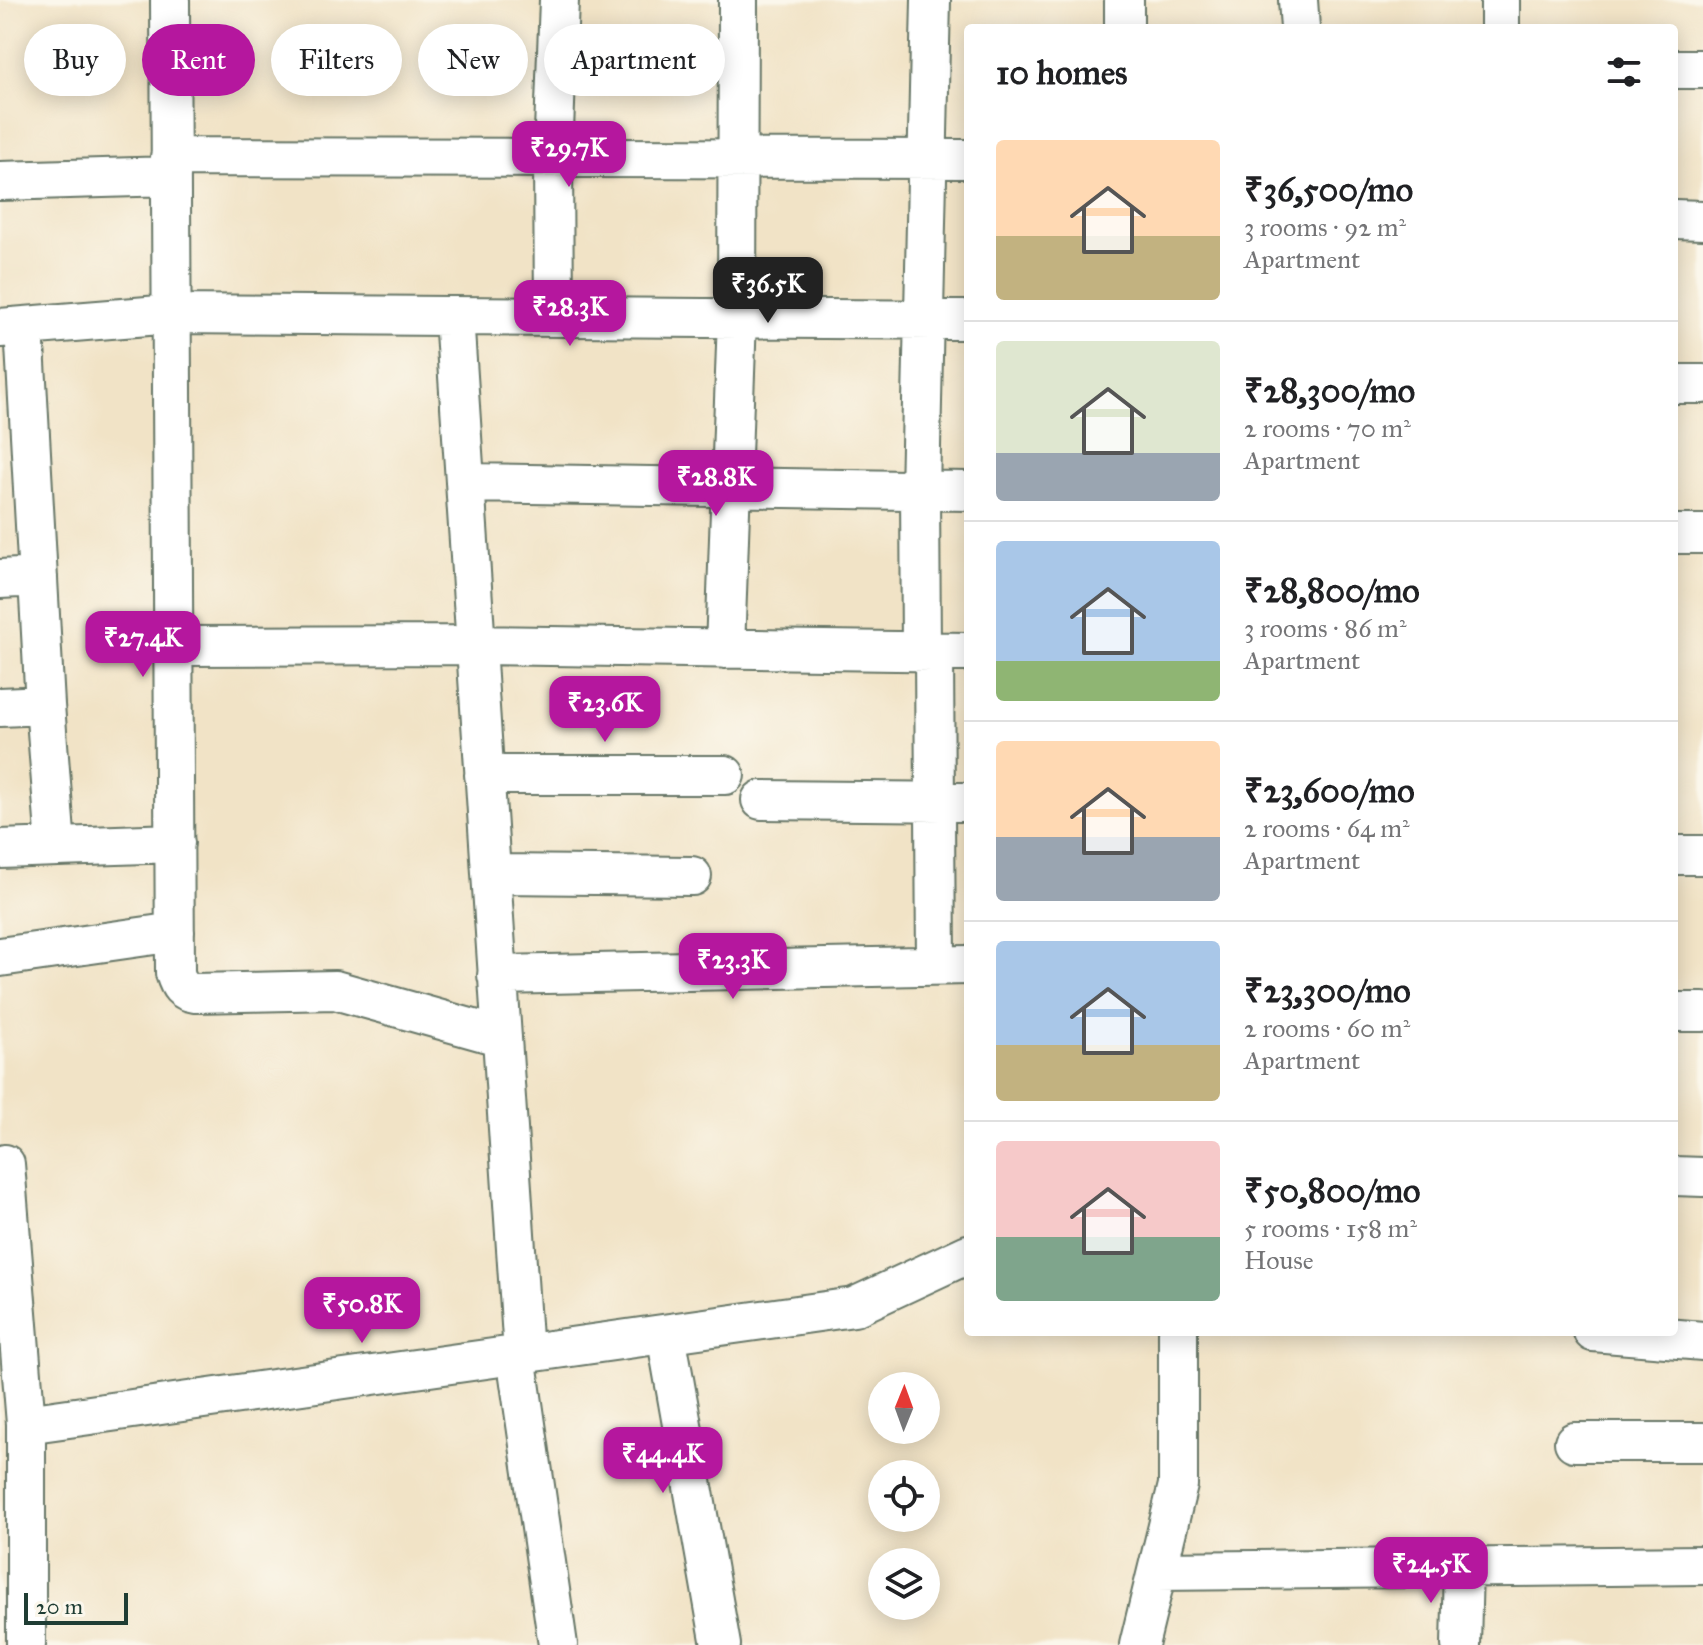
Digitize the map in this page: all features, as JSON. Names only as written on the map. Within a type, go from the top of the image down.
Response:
[{"type":"street","points":[[170,0],[175,973],[179,985],[185,991],[195,993],[335,990],[502,1037]]},
{"type":"street","points":[[554,317],[553,157],[559,0]]},
{"type":"street","points":[[725,649],[737,318],[738,0]]},
{"type":"street","points":[[497,975],[952,965],[952,802],[941,652],[920,491],[931,0]]},
{"type":"street","points":[[1124,0],[1124,24]]},
{"type":"street","points":[[1298,0],[1300,24]]},
{"type":"street","points":[[1500,0],[1500,24]]},
{"type":"street","points":[[1678,69],[1703,69]]},
{"type":"street","points":[[0,181],[170,166],[553,157],[964,159]]},
{"type":"street","points":[[1678,219],[1703,220]]},
{"type":"street","points":[[56,847],[38,577],[16,461],[12,327],[172,314],[964,320]]},
{"type":"street","points":[[454,316],[502,1037],[519,1354],[558,1645]]},
{"type":"street","points":[[1678,384],[1703,384]]},
{"type":"street","points":[[465,483],[964,491]]},
{"type":"street","points":[[1678,534],[1703,534]]},
{"type":"street","points":[[0,579],[38,577]]},
{"type":"street","points":[[173,646],[475,645],[941,652]]},
{"type":"street","points":[[0,707],[45,705]]},
{"type":"street","points":[[484,775],[725,775]]},
{"type":"street","points":[[761,800],[952,802]]},
{"type":"street","points":[[0,849],[175,843]]},
{"type":"street","points":[[1678,855],[1703,855]]},
{"type":"street","points":[[491,874],[692,876]]},
{"type":"street","points":[[0,957],[175,932]]},
{"type":"street","points":[[1678,1012],[1703,1012]]},
{"type":"street","points":[[5,1164],[10,1352],[26,1424],[26,1645]]},
{"type":"street","points":[[1678,1176],[1703,1177]]},
{"type":"street","points":[[26,1424],[854,1307],[964,1256]]},
{"type":"street","points":[[666,1334],[721,1645]]},
{"type":"street","points":[[1139,1645],[1178,1485],[1178,1336]]},
{"type":"street","points":[[1642,1336],[1703,1341]]},
{"type":"street","points":[[1574,1442],[1703,1442]]},
{"type":"street","points":[[1157,1571],[1703,1565]]},
{"type":"street","points":[[1461,1645],[1463,1567]]}]
